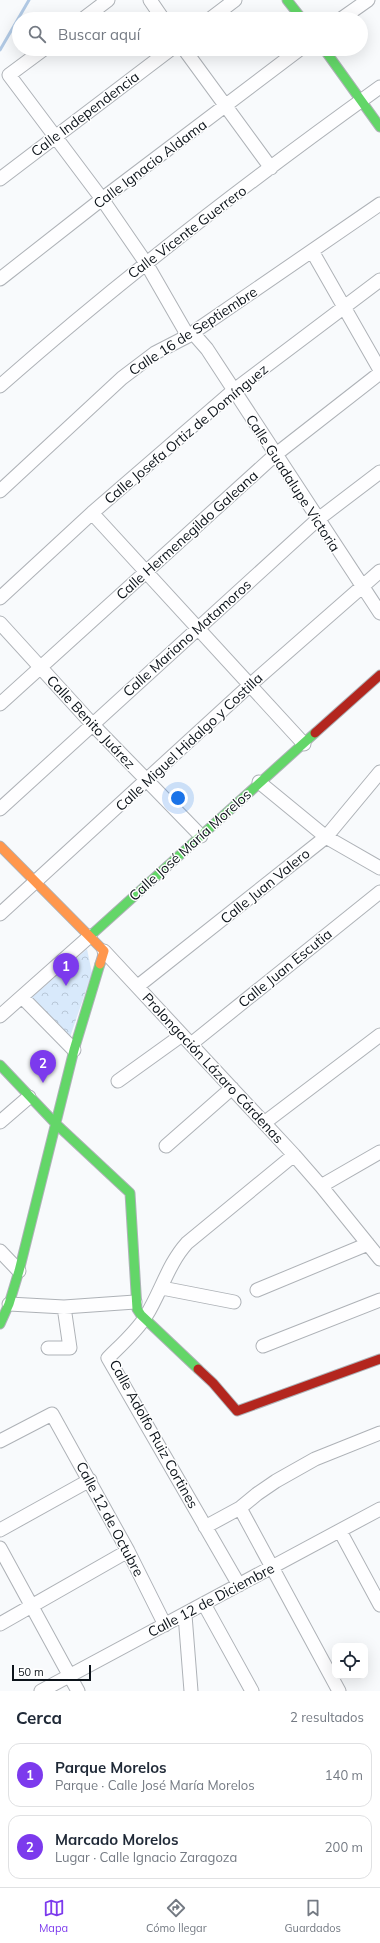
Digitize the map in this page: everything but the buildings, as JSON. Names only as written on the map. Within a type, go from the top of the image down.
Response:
[{"type":"street","points":[[92,12],[108,0]]},
{"type":"street","points":[[150,0],[158,12]]},
{"type":"street","points":[[219,12],[235,0]]},
{"type":"street","points":[[287,0],[296,12]]},
{"type":"street","points":[[351,12],[368,0]]},
{"type":"street","name":"Calle Guadalupe Victoria","points":[[35,56],[9,76],[102,199],[146,263],[190,334],[207,349],[317,520],[380,613]]},
{"type":"street","name":"Calle Independencia","points":[[0,179],[162,56]]},
{"type":"street","points":[[189,56],[271,168]]},
{"type":"street","name":"Calle Ignacio Aldama","points":[[0,279],[102,199],[227,106],[291,56]]},
{"type":"street","points":[[329,56],[380,127]]},
{"type":"street","name":"Calle Vicente Guerrero","points":[[0,386],[82,314],[146,263],[380,87]]},
{"type":"street","name":"Calle 16 de Septiembre","points":[[0,491],[122,378],[155,353],[190,334],[380,204]]},
{"type":"street","points":[[312,251],[380,370]]},
{"type":"street","name":"Calle Josefa Ortiz de Domínguez","points":[[0,598],[92,513],[233,391],[380,280]]},
{"type":"street","name":"Calle Hermenegildo Galeana","points":[[0,704],[41,669],[145,572],[276,455],[380,373]]},
{"type":"street","name":"Calle Mariano Matamoros","points":[[0,809],[317,520],[380,472]]},
{"type":"street","points":[[92,513],[304,744]]},
{"type":"street","name":"Calle Miguel Hidalgo y Costilla","points":[[0,914],[147,781],[250,685],[380,571]]},
{"type":"street","name":"Calle Benito Juárez","points":[[0,623],[93,725],[200,836]]},
{"type":"street","name":"Calle José María Morelos","points":[[0,1016],[380,674]]},
{"type":"street","name":"Calle Juan Valero","points":[[138,986],[326,837],[380,772]]},
{"type":"street","points":[[259,782],[326,837],[380,868]]},
{"type":"street","points":[[0,846],[104,951],[74,1050],[19,1271],[9,1304],[0,1324]]},
{"type":"street","name":"Calle Juan Escutia","points":[[118,1081],[186,1039],[380,892]]},
{"type":"street","name":"Prolongación Lázaro Cárdenas","points":[[104,951],[294,1155],[380,1259]]},
{"type":"street","points":[[22,997],[74,1050]]},
{"type":"street","points":[[264,1123],[380,1035]]},
{"type":"street","points":[[0,1065],[55,1123],[130,1193],[135,1302],[137,1309],[141,1315],[146,1318],[213,1382],[237,1411],[380,1359]]},
{"type":"street","points":[[166,1146],[232,1088]]},
{"type":"street","points":[[0,1122],[29,1097]]},
{"type":"street","points":[[321,1186],[380,1152]]},
{"type":"street","name":"Calle Adolfo Ruiz Cortines","points":[[239,1586],[108,1358],[146,1318],[162,1288],[175,1256],[187,1243],[294,1155]]},
{"type":"street","points":[[258,1290],[368,1244]]},
{"type":"street","points":[[0,1251],[19,1271]]},
{"type":"street","points":[[162,1288],[234,1302]]},
{"type":"street","points":[[263,1346],[380,1300]]},
{"type":"street","points":[[9,1304],[64,1306],[135,1302]]},
{"type":"street","points":[[48,1348],[70,1348],[64,1306]]},
{"type":"street","name":"Calle 12 de Octubre","points":[[0,1440],[52,1414],[90,1480],[165,1625]]},
{"type":"street","points":[[205,1528],[240,1508],[256,1494],[314,1459],[380,1433]]},
{"type":"street","points":[[0,1530],[90,1480]]},
{"type":"street","points":[[240,1508],[339,1691]]},
{"type":"street","name":"Calle 12 de Diciembre","points":[[41,1691],[380,1510]]},
{"type":"street","points":[[340,1531],[380,1605]]},
{"type":"street","points":[[0,1548],[78,1691]]},
{"type":"street","points":[[0,1624],[128,1551]]},
{"type":"street","points":[[204,1604],[252,1691]]},
{"type":"street","points":[[185,1615],[191,1691]]},
{"type":"green space","points":[[87,949],[92,973],[69,1040],[30,999]]},
{"type":"waterway","points":[[22,12],[29,0]]},
{"type":"waterway","points":[[0,50],[12,29]]},
{"type":"traffic: fast","points":[[287,0],[296,12]]},
{"type":"traffic: fast","points":[[329,56],[380,127]]},
{"type":"traffic: fast","points":[[90,936],[315,733]]},
{"type":"traffic: fast","points":[[0,1324],[9,1304],[19,1271],[74,1050],[100,964]]},
{"type":"traffic: fast","points":[[0,1065],[55,1123],[130,1193],[137,1309],[141,1315],[198,1369]]},
{"type":"traffic: slow","points":[[0,846],[104,951],[100,964]]},
{"type":"traffic: jam","points":[[315,733],[380,675]]},
{"type":"traffic: jam","points":[[198,1369],[213,1383],[237,1411],[380,1359]]},
{"type":"place","name":"Parque Morelos","points":[[66,986]]},
{"type":"place","name":"Marcado Morelos","points":[[43,1083]]}]
